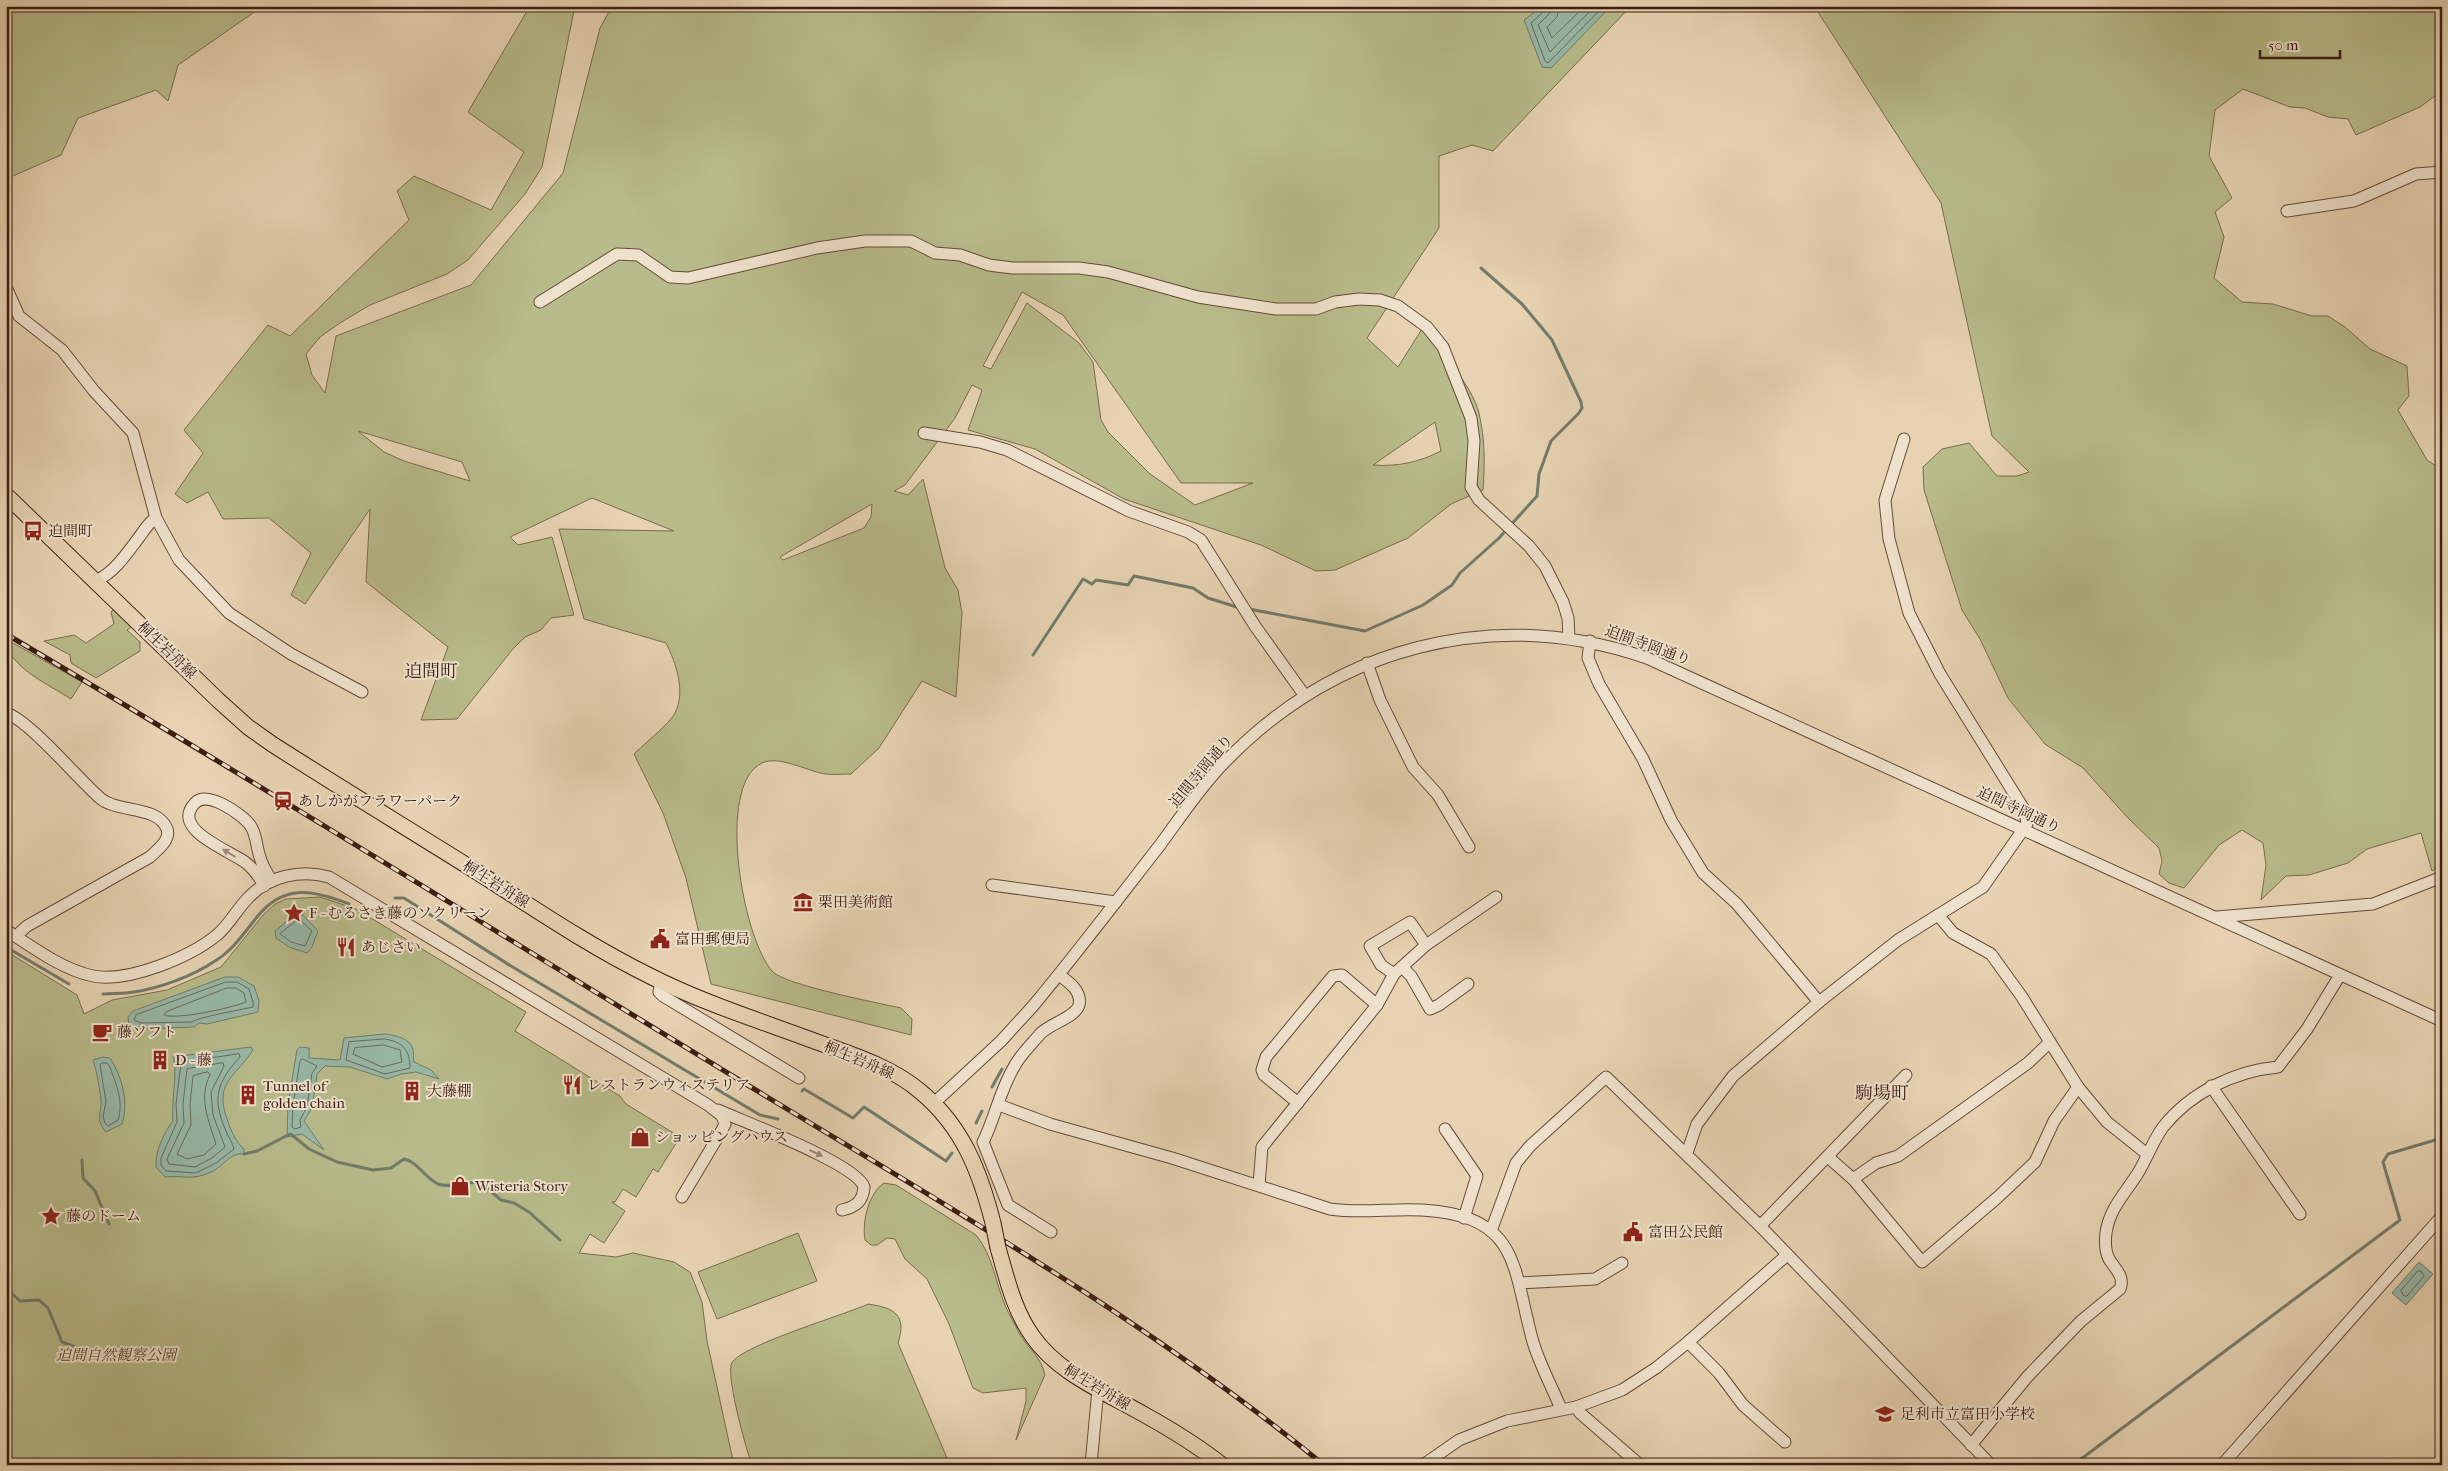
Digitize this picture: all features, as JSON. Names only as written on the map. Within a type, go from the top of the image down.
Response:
[{"type":"main road","name":"桐生岩舟線","points":[[6,495],[218,700],[260,736],[602,950],[661,981],[888,1070],[906,1081],[933,1104],[949,1121],[966,1145],[981,1177],[998,1248],[1018,1310],[1033,1338],[1061,1366],[1185,1438],[1222,1465]]},
{"type":"street","points":[[2287,211],[2354,201],[2416,174],[2442,172]]},
{"type":"street","points":[[540,302],[617,254],[638,255],[670,277],[688,278],[817,248],[865,241],[911,241],[935,253],[960,255],[989,265],[1012,268],[1062,267],[1108,272],[1198,297],[1276,309],[1316,310],[1335,302],[1360,299],[1389,303],[1412,315],[1426,327],[1443,347],[1472,418],[1474,440],[1472,487],[1479,500],[1529,546],[1545,566],[1566,610],[1569,638]]},
{"type":"street","points":[[6,288],[19,316],[62,350],[94,391],[133,433],[156,518],[179,560],[221,607],[291,654],[362,692]]},
{"type":"street","points":[[924,433],[980,442],[1007,450],[1129,511],[1188,532],[1201,540],[1255,626],[1305,696]]},
{"type":"street","points":[[1688,1153],[1697,1124],[1733,1076],[1819,1002],[1898,940],[1983,887],[2027,824],[2025,811],[1940,674],[1909,613],[1894,566],[1888,539],[1885,500],[1904,439]]},
{"type":"street","points":[[96,581],[107,575],[122,561],[148,524],[156,518]]},
{"type":"street","name":"迫間寺岡通り","points":[[933,1104],[1001,1041],[1059,975],[1220,767],[1273,718],[1305,696],[1367,664],[1404,650],[1453,640],[1508,634],[1590,641],[1615,647],[1676,670],[2442,1022]]},
{"type":"street","points":[[1590,641],[1588,658],[1599,684],[1643,759],[1671,820],[1703,873],[1737,904],[1819,1002]]},
{"type":"street","points":[[1367,664],[1380,700],[1413,767],[1438,795],[1469,847]]},
{"type":"street","points":[[6,713],[30,730],[105,802],[154,816],[162,821],[167,830],[167,837],[162,845],[150,856],[27,926],[11,933]]},
{"type":"street","points":[[211,798],[251,825],[268,883],[245,863],[200,834],[190,825],[188,817],[191,808],[198,800],[211,798]]},
{"type":"street","points":[[11,933],[72,969],[94,976],[126,976],[193,952],[218,935],[249,897],[277,878],[306,873],[316,874],[337,881],[708,1105],[722,1116],[725,1124],[682,1197]]},
{"type":"street","points":[[2213,917],[2373,904],[2442,877]]},
{"type":"street","points":[[992,885],[1116,902]]},
{"type":"street","points":[[1259,1185],[1262,1147],[1377,1005],[1398,971],[1426,944],[1496,897]]},
{"type":"street","points":[[1938,915],[1953,933],[1991,954],[2078,1087],[2107,1122],[2148,1154]]},
{"type":"street","points":[[1426,944],[1410,922],[1370,946],[1381,965],[1411,976],[1430,1009],[1439,1005],[1468,984]]},
{"type":"street","points":[[1050,1232],[1008,1204],[984,1142],[1010,1074],[1023,1054],[1044,1029],[1073,1014],[1078,1007],[1079,998],[1075,988],[1059,975]]},
{"type":"street","points":[[1298,1104],[1264,1075],[1262,1070],[1266,1057],[1333,976],[1342,975],[1377,1005]]},
{"type":"street","points":[[1971,1445],[2028,1376],[2082,1321],[2120,1289],[2119,1272],[2109,1259],[2106,1247],[2108,1223],[2111,1213],[2139,1172],[2163,1127],[2180,1108],[2211,1086],[2259,1069],[2278,1067],[2306,1029],[2340,975]]},
{"type":"street","points":[[661,981],[658,992],[663,996],[799,1078]]},
{"type":"street","points":[[1853,1179],[1876,1163],[1898,1156],[2028,1063],[2050,1042]]},
{"type":"street","points":[[1760,1226],[1906,1075]]},
{"type":"street","points":[[1491,1231],[1516,1163],[1530,1146],[1606,1077],[1688,1153],[1991,1465]]},
{"type":"street","points":[[2211,1086],[2300,1214]]},
{"type":"street","points":[[1828,1157],[1853,1179],[1922,1262],[1998,1197],[2035,1162],[2054,1121],[2078,1087]]},
{"type":"street","points":[[708,1105],[818,1154],[858,1178],[864,1187],[861,1200],[851,1208],[842,1210]]},
{"type":"street","points":[[999,1105],[1050,1124],[1172,1158],[1259,1185],[1330,1210],[1355,1212],[1422,1210],[1464,1218],[1491,1231],[1510,1252],[1520,1283],[1534,1344],[1561,1409]]},
{"type":"street","points":[[1445,1129],[1477,1176],[1464,1218]]},
{"type":"street","points":[[2222,1465],[2442,1216]]},
{"type":"street","points":[[1430,1463],[1459,1440],[1507,1421],[1576,1406],[1622,1390],[1656,1368],[1688,1342],[1787,1255]]},
{"type":"street","points":[[1520,1283],[1595,1279],[1622,1263]]},
{"type":"street","points":[[1688,1342],[1718,1373],[1743,1406],[1785,1442]]},
{"type":"street","points":[[1091,1465],[1098,1389]]},
{"type":"street","points":[[1576,1406],[1580,1413],[1640,1465]]},
{"type":"green space","points":[[6,6],[263,6],[178,65],[168,101],[156,90],[78,118],[61,155],[6,179]]},
{"type":"green space","points":[[530,6],[575,6],[542,167],[525,194],[468,260],[447,274],[370,305],[320,337],[306,354],[312,375],[325,393],[336,336],[471,285],[563,173],[600,28],[612,6],[1631,6],[1493,151],[1472,145],[1439,156],[1439,228],[1367,338],[1398,367],[1422,329],[1455,369],[1470,391],[1479,413],[1484,452],[1483,490],[1451,504],[1408,538],[1335,570],[1316,571],[1261,545],[1124,499],[1035,449],[968,430],[982,390],[972,385],[955,418],[905,485],[894,491],[908,495],[923,479],[945,568],[958,590],[962,613],[956,697],[922,681],[879,748],[851,774],[825,774],[785,762],[769,761],[762,763],[748,777],[740,801],[737,831],[744,898],[752,929],[762,955],[773,972],[781,977],[813,988],[901,1008],[912,1019],[911,1035],[711,984],[686,878],[663,813],[634,754],[675,713],[680,696],[680,686],[673,659],[666,643],[584,619],[559,529],[674,531],[592,498],[510,537],[518,545],[552,537],[574,615],[551,618],[541,630],[525,637],[512,650],[457,719],[421,720],[448,647],[366,582],[370,509],[305,604],[291,595],[311,553],[269,518],[223,519],[208,492],[187,503],[175,494],[203,453],[184,430],[268,325],[290,336],[409,220],[397,191],[414,176],[491,210],[524,152],[468,112]],"holes":[[[1022,292],[1063,315],[1181,483],[1253,483],[1195,505],[1150,474],[1108,432],[1101,420],[1093,362],[1079,343],[1027,303],[991,369],[983,366]],[[1435,422],[1441,451],[1408,463],[1373,465]],[[358,431],[462,462],[470,481],[404,461],[384,452]],[[872,504],[871,517],[864,528],[783,560],[780,557]]]},
{"type":"green space","points":[[1804,6],[2442,6],[2442,91],[2420,107],[2356,135],[2348,119],[2328,117],[2305,108],[2290,107],[2243,89],[2215,110],[2209,156],[2232,198],[2215,212],[2224,237],[2214,278],[2242,302],[2273,304],[2312,316],[2328,316],[2345,327],[2370,349],[2407,366],[2409,396],[2398,410],[2427,460],[2442,470],[2442,864],[2432,871],[2421,833],[2367,849],[2348,863],[2309,875],[2286,876],[2261,900],[2266,865],[2263,843],[2242,830],[2219,845],[2184,888],[2169,883],[2159,874],[2162,861],[2159,848],[2128,818],[2083,768],[2045,744],[2008,698],[1980,639],[1962,610],[1924,490],[1923,467],[1942,449],[1969,443],[1997,476],[2017,476],[2029,472],[1992,436],[1941,203],[1818,12]]},
{"type":"green space","points":[[114,609],[132,626],[127,630],[140,642],[140,651],[96,678],[71,663],[70,655],[44,641],[74,635],[86,643],[114,624],[111,612]]},
{"type":"green space","points":[[6,639],[82,682],[71,699],[41,681],[21,666],[8,649]]},
{"type":"green space","name":"迫間自然観察公園","points":[[320,897],[356,909],[526,1012],[515,1031],[620,1096],[626,1104],[680,1137],[658,1172],[653,1169],[636,1197],[623,1189],[615,1202],[612,1202],[625,1211],[604,1243],[590,1234],[579,1253],[616,1257],[633,1253],[674,1262],[690,1272],[702,1302],[707,1341],[734,1465],[6,1465],[6,951],[77,995],[84,1014],[112,1000],[167,990],[221,967],[264,914],[275,904],[286,899]]},
{"type":"green space","points":[[884,1183],[896,1185],[976,1235],[982,1243],[1007,1309],[1022,1338],[1041,1363],[1045,1375],[1016,1440],[1026,1401],[1026,1388],[983,1393],[973,1388],[949,1324],[927,1279],[905,1259],[895,1239],[887,1238],[877,1245],[871,1245],[865,1240],[864,1225],[867,1209],[874,1194]]},
{"type":"green space","points":[[798,1233],[817,1281],[717,1319],[698,1272]]},
{"type":"green space","points":[[868,1304],[892,1311],[900,1319],[901,1326],[898,1343],[947,1458],[941,1465],[752,1465],[734,1400],[731,1365],[737,1358],[751,1349],[770,1340]]},
{"type":"water","points":[[1543,6],[1611,6],[1551,68],[1542,67],[1524,20]]},
{"type":"water","points":[[299,911],[318,931],[312,947],[307,953],[289,947],[276,938],[275,931]]},
{"type":"water","points":[[225,977],[238,977],[254,986],[259,1001],[258,1012],[207,1024],[199,1023],[194,1027],[140,1029],[129,1025],[128,1017],[133,1011]]},
{"type":"water","points":[[385,1034],[397,1036],[409,1042],[413,1049],[414,1062],[431,1070],[439,1079],[416,1072],[401,1074],[387,1079],[350,1067],[325,1066],[317,1074],[312,1108],[304,1121],[324,1150],[302,1134],[287,1137],[288,1104],[297,1050],[300,1047],[309,1048],[309,1058],[340,1060],[344,1038]]},
{"type":"water","points":[[251,1047],[253,1050],[224,1089],[223,1098],[224,1109],[233,1134],[244,1149],[244,1154],[231,1157],[215,1170],[204,1175],[165,1177],[156,1167],[156,1161],[160,1143],[173,1121],[175,1070],[173,1057]]},
{"type":"water","points":[[103,1057],[110,1058],[118,1073],[125,1107],[122,1124],[106,1132],[100,1120],[101,1099],[93,1060]]},
{"type":"water","points":[[2419,1262],[2433,1274],[2406,1305],[2392,1293]]},
{"type":"waterway","points":[[1249,609],[1365,631],[1423,605],[1452,585],[1460,573],[1499,538],[1537,496],[1539,474],[1551,441],[1578,414],[1582,408],[1581,402],[1552,340],[1522,304],[1481,268]]},
{"type":"waterway","points":[[1033,655],[1083,579],[1092,584],[1096,580],[1128,585],[1134,576],[1193,588],[1208,598],[1240,608]]},
{"type":"waterway","points":[[103,994],[144,990],[176,981],[197,972],[227,952],[267,906],[289,894],[300,892],[312,893],[324,895],[349,904]]},
{"type":"waterway","points":[[395,898],[404,898],[511,966],[760,1115],[778,1119]]},
{"type":"waterway","points":[[6,947],[69,984]]},
{"type":"waterway","points":[[992,1087],[1002,1069]]},
{"type":"waterway","points":[[802,1091],[804,1089],[853,1118],[864,1107],[946,1161],[952,1153]]},
{"type":"waterway","points":[[976,1123],[982,1111]]},
{"type":"waterway","points":[[244,1154],[257,1151],[290,1134]]},
{"type":"waterway","points":[[292,1135],[309,1149],[337,1162],[373,1170],[391,1168],[404,1159],[409,1160],[438,1184],[448,1186],[481,1183],[501,1200],[514,1203],[529,1212],[560,1240]]},
{"type":"waterway","points":[[2073,1465],[2400,1220],[2383,1162],[2388,1154],[2442,1138]]},
{"type":"waterway","points":[[82,1160],[83,1178],[95,1191],[109,1224]]},
{"type":"waterway","points":[[6,1288],[20,1301],[39,1300],[48,1308],[62,1342],[78,1348]]},
{"type":"railway","points":[[6,634],[281,799],[1037,1261],[1183,1359],[1255,1411],[1324,1465]]},
{"type":"place","name":"迫間町","points":[[33,531]]},
{"type":"place","name":"あしかがフラワーパーク","points":[[283,801]]},
{"type":"place","name":"栗田美術館","points":[[803,902]]},
{"type":"place","name":"F - むるさき藤のソクリーン","points":[[294,913]]},
{"type":"place","name":"富田郵便局","points":[[660,939]]},
{"type":"place","name":"あじさい","points":[[346,947]]},
{"type":"place","name":"藤ソフト","points":[[102,1032]]},
{"type":"place","name":"D - 藤","points":[[160,1060]]},
{"type":"place","name":"レストランウィステリア","points":[[572,1085]]},
{"type":"place","name":"大藤棚","points":[[412,1091]]},
{"type":"place","name":"Tunnel of golden chain","points":[[248,1095]]},
{"type":"place","name":"ショッピングハウス","points":[[640,1137]]},
{"type":"place","name":"Wisteria Story","points":[[460,1186]]},
{"type":"place","name":"藤のドーム","points":[[51,1216]]},
{"type":"place","name":"富田公民館","points":[[1633,1232]]},
{"type":"place","name":"足利市立富田小学校","points":[[1885,1414]]},
{"type":"district","name":"迫間町","points":[[431,671]]},
{"type":"district","name":"駒場町","points":[[1882,1093]]}]
